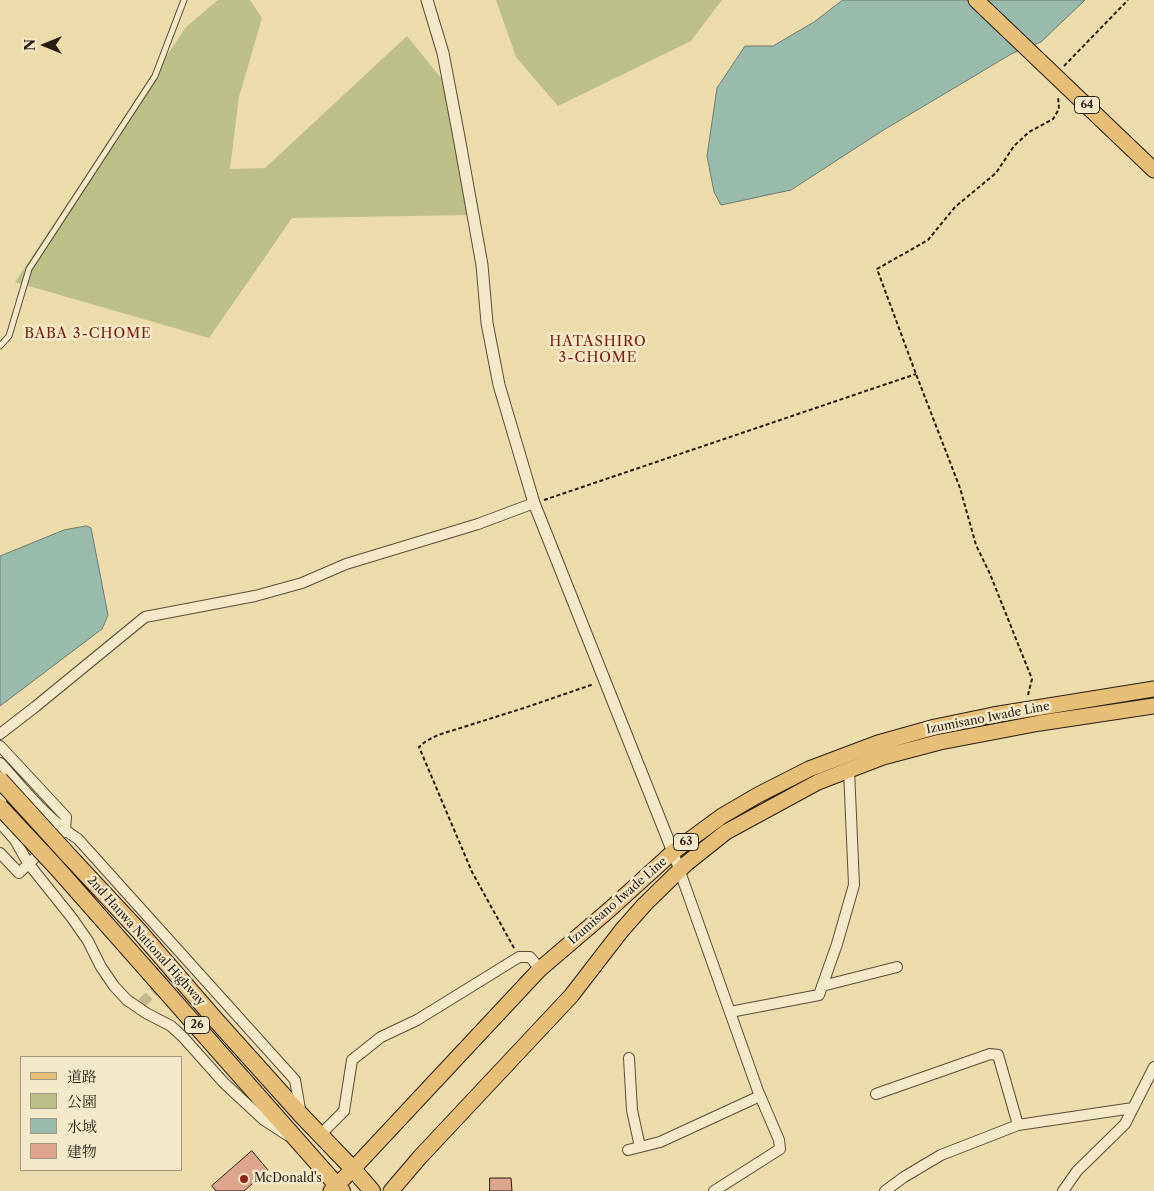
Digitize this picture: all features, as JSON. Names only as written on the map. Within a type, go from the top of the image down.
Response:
[{"type":"highway","name":"2nd Hanwa National Highway","points":[[0,780],[139,931],[214,1018],[372,1191]]},
{"type":"highway","name":"2nd Hanwa National Highway","points":[[0,807],[56,867],[300,1144],[336,1189]]},
{"type":"main road","name":"64","points":[[976,0],[1154,170]]},
{"type":"main road","name":"Izumisano Iwade Line","points":[[336,1189],[540,969],[673,852],[722,816],[809,768],[935,727],[993,715],[1154,689]]},
{"type":"main road","name":"Izumisano Iwade Line","points":[[391,1191],[420,1157],[571,996],[622,930],[645,904],[679,871],[726,832],[818,782],[883,757],[940,742],[1040,723],[1154,706]]},
{"type":"street","points":[[427,0],[442,53],[459,137],[482,265],[487,322],[499,385],[534,503],[673,852],[760,1096],[780,1140],[780,1149],[714,1191]]},
{"type":"street","points":[[0,734],[35,708],[145,618],[255,596],[302,583],[346,564],[478,524],[534,503]]},
{"type":"street","points":[[0,746],[66,818],[65,831],[19,873],[0,853]]},
{"type":"street","points":[[0,763],[50,817],[65,831],[78,839],[295,1080],[302,1116]]},
{"type":"street","points":[[730,1012],[819,995],[837,944],[854,885],[848,770]]},
{"type":"street","points":[[0,823],[16,840],[28,863]]},
{"type":"street","points":[[0,832],[28,863],[72,918],[88,940],[101,967],[126,1000],[140,1005],[171,1026],[224,1083],[264,1120],[300,1144]]},
{"type":"street","points":[[320,1135],[344,1111],[352,1060],[382,1037],[417,1020],[519,957],[530,957],[540,969]]},
{"type":"street","points":[[178,968],[186,959]]},
{"type":"street","points":[[822,986],[897,967]]},
{"type":"street","points":[[876,1094],[990,1054],[998,1055],[1018,1125]]},
{"type":"street","points":[[629,1058],[632,1110],[640,1147]]},
{"type":"street","points":[[1063,1191],[1077,1170],[1125,1124],[1154,1067]]},
{"type":"street","points":[[628,1150],[660,1142],[760,1096]]},
{"type":"street","points":[[885,1191],[904,1177],[941,1155],[1018,1125],[1133,1108]]},
{"type":"lane","points":[[0,346],[9,336],[29,269],[155,76],[184,0]]},
{"type":"path","points":[[1025,710],[1032,679],[976,544],[960,488],[877,269],[928,240],[955,207],[996,173],[1014,146],[1029,132],[1053,119],[1059,109],[1055,75],[1128,0]]},
{"type":"path","points":[[534,503],[916,374]]},
{"type":"path","points":[[519,957],[472,872],[419,747],[426,740],[604,680]]},
{"type":"green space","points":[[218,0],[250,0],[262,18],[239,97],[230,169],[265,168],[407,36],[450,89],[472,215],[292,218],[209,338],[15,282],[186,27]]},
{"type":"green space","points":[[496,0],[722,0],[691,41],[558,106],[516,57]]},
{"type":"water","points":[[843,0],[1085,0],[1041,42],[1013,53],[882,131],[791,190],[721,205],[714,192],[707,156],[717,88],[745,46],[773,46],[814,22]]},
{"type":"water","points":[[87,526],[91,528],[108,615],[102,629],[0,706],[0,556],[64,530]]},
{"type":"building","points":[[252,1151],[268,1170],[244,1191],[216,1191],[212,1186]]},
{"type":"building","points":[[490,1178],[511,1178],[512,1191],[490,1191]]},
{"type":"tunnel","points":[[142,1003],[177,969]]},
{"type":"place","name":"McDonald's","points":[[244,1179]]},
{"type":"district","name":"BABA 3-CHOME","points":[[88,334]]},
{"type":"district","name":"HATASHIRO 3-CHOME","points":[[598,350]]}]
